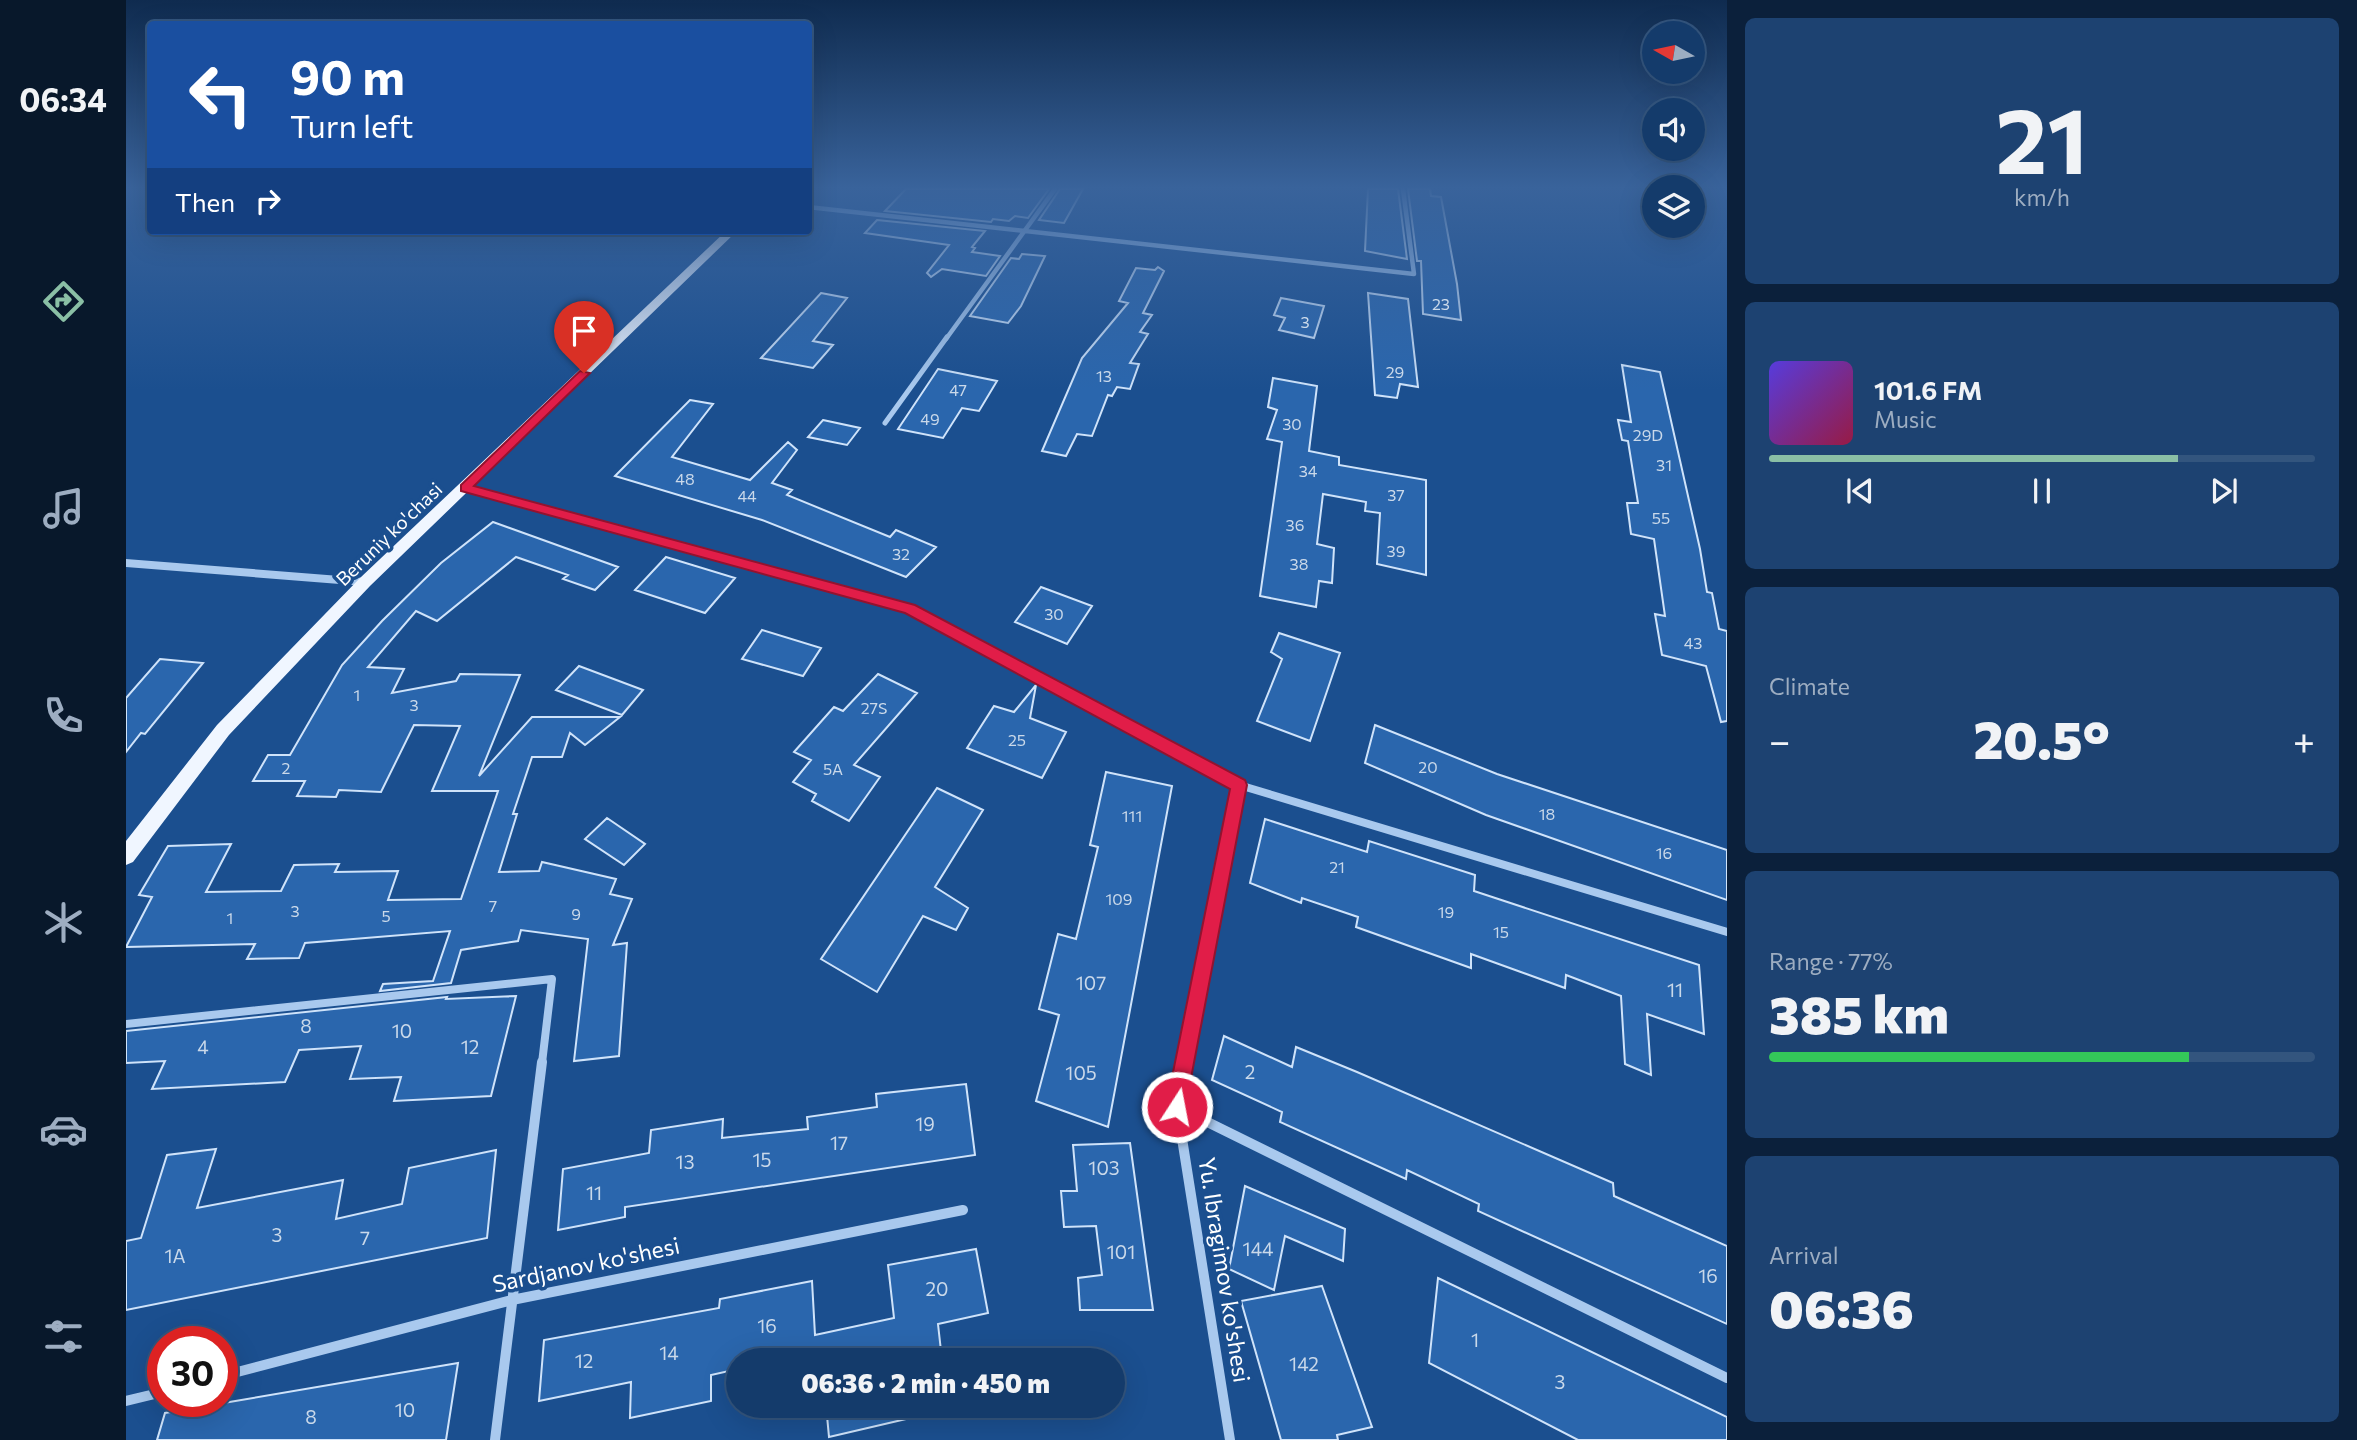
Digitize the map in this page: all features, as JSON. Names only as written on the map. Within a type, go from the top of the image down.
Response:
[{"type":"main road","name":"Beruniy ko'chasi","points":[[126,856],[223,730],[365,582],[706,256]]},
{"type":"street","points":[[884,423],[1006,256]]},
{"type":"street","points":[[1254,256],[1415,274],[1412,256]]},
{"type":"street","points":[[465,488],[909,609],[1239,785],[1727,932]]},
{"type":"street","points":[[126,564],[365,582]]},
{"type":"street","name":"Yu. Ibragimov ko'shesi","points":[[1230,1440],[1177,1107],[1239,785]]},
{"type":"street","points":[[126,1024],[552,979],[495,1440]]},
{"type":"street","points":[[1177,1107],[1727,1378]]},
{"type":"street","name":"Sardjanov ko'shesi","points":[[238,1372],[512,1300],[962,1210]]},
{"type":"street","points":[[126,1401],[147,1396]]},
{"type":"building","points":[[940,256],[1000,256],[986,276],[942,269],[931,277],[927,273]]},
{"type":"building","points":[[1021,256],[1045,256],[1021,306],[1008,323],[970,316],[1011,258],[1019,259]]},
{"type":"building","points":[[1416,256],[1452,256],[1461,320],[1423,314],[1421,261],[1417,261]]},
{"type":"building","points":[[1158,267],[1164,271],[1143,313],[1152,315],[1140,332],[1148,334],[1130,363],[1139,364],[1130,389],[1117,387],[1112,396],[1108,395],[1092,436],[1077,434],[1066,456],[1042,451],[1082,358],[1128,303],[1119,301],[1136,268],[1155,270]]},
{"type":"building","points":[[821,293],[847,298],[813,341],[833,345],[813,368],[761,358]]},
{"type":"building","points":[[1368,293],[1408,299],[1418,387],[1400,384],[1397,398],[1375,395]]},
{"type":"building","points":[[1281,298],[1324,306],[1314,338],[1279,330],[1285,318],[1274,315]]},
{"type":"building","points":[[1622,365],[1660,372],[1700,549],[1707,592],[1712,593],[1719,629],[1727,631],[1727,721],[1721,722],[1706,666],[1662,655],[1655,614],[1665,616],[1654,539],[1631,534],[1627,503],[1638,503],[1628,441],[1622,440],[1618,420],[1631,422]]},
{"type":"building","points":[[938,369],[997,381],[979,411],[962,408],[943,438],[898,429]]},
{"type":"building","points":[[1273,378],[1317,386],[1309,451],[1339,457],[1339,465],[1426,480],[1426,575],[1377,564],[1380,513],[1365,511],[1366,502],[1323,494],[1317,544],[1334,548],[1332,583],[1319,581],[1316,607],[1260,596],[1282,442],[1267,439],[1277,410],[1268,407]]},
{"type":"building","points":[[690,400],[713,404],[672,457],[750,480],[788,442],[797,450],[772,483],[792,490],[787,495],[890,537],[896,530],[936,547],[906,577],[762,520],[615,476]]},
{"type":"building","points":[[823,420],[860,428],[847,445],[808,437]]},
{"type":"building","points":[[493,522],[618,567],[595,590],[563,579],[568,575],[516,557],[437,621],[416,611],[368,667],[404,669],[392,693],[456,681],[460,674],[520,675],[479,776],[532,717],[620,717],[585,745],[570,733],[562,757],[532,757],[513,814],[517,814],[499,872],[539,871],[542,862],[616,879],[610,894],[632,899],[613,945],[627,943],[619,1056],[574,1061],[588,939],[521,930],[518,941],[461,950],[451,983],[380,991],[383,984],[433,981],[450,931],[305,943],[299,958],[247,959],[255,944],[126,947],[152,897],[139,895],[168,846],[231,844],[206,892],[281,891],[294,865],[339,864],[335,872],[398,871],[388,900],[461,899],[498,791],[432,791],[460,726],[414,725],[381,792],[339,790],[336,797],[297,796],[305,781],[253,781],[268,755],[290,755],[342,665],[382,621],[441,563]]},
{"type":"building","points":[[666,557],[735,578],[705,613],[635,590]]},
{"type":"building","points":[[1041,587],[1092,606],[1067,644],[1015,622]]},
{"type":"building","points":[[762,630],[821,648],[803,676],[742,659]]},
{"type":"building","points":[[1279,633],[1340,653],[1310,741],[1257,721],[1282,659],[1271,652]]},
{"type":"building","points":[[160,659],[203,663],[145,734],[141,733],[126,752],[126,698]]},
{"type":"building","points":[[579,666],[643,690],[622,715],[556,690]]},
{"type":"building","points":[[878,674],[917,693],[854,765],[880,777],[849,821],[812,801],[816,794],[793,782],[811,760],[794,752],[834,707],[843,711]]},
{"type":"building","points":[[1036,685],[1030,718],[1066,732],[1042,778],[967,748],[994,706],[1014,712]]},
{"type":"building","points":[[1375,725],[1497,774],[1727,850],[1727,900],[1486,815],[1365,763]]},
{"type":"building","points":[[1106,772],[1172,786],[1108,1127],[1036,1101],[1059,1015],[1039,1009],[1058,934],[1076,939],[1098,847],[1090,845]]},
{"type":"building","points":[[937,788],[983,810],[935,887],[968,908],[956,930],[923,916],[877,992],[821,959]]},
{"type":"building","points":[[607,818],[645,844],[624,865],[585,839]]},
{"type":"building","points":[[1265,819],[1367,852],[1369,841],[1475,875],[1474,891],[1699,965],[1704,1034],[1647,1014],[1651,1075],[1625,1064],[1621,996],[1566,975],[1565,988],[1471,954],[1471,968],[1356,927],[1358,917],[1302,898],[1301,903],[1250,883]]},
{"type":"building","points":[[516,996],[491,1096],[394,1101],[401,1077],[350,1079],[361,1046],[299,1050],[285,1082],[152,1089],[165,1061],[126,1063],[126,1031],[447,997],[446,999]]},
{"type":"building","points":[[1224,1036],[1292,1067],[1296,1047],[1357,1072],[1613,1183],[1614,1196],[1727,1246],[1727,1324],[1478,1211],[1479,1204],[1407,1170],[1406,1179],[1280,1122],[1282,1112],[1212,1080]]},
{"type":"building","points":[[966,1084],[975,1155],[625,1207],[625,1217],[558,1230],[563,1169],[649,1153],[651,1130],[723,1119],[722,1138],[808,1129],[807,1117],[877,1107],[876,1094]]},
{"type":"building","points":[[1130,1143],[1153,1310],[1080,1310],[1078,1278],[1102,1275],[1096,1226],[1064,1227],[1061,1191],[1077,1191],[1073,1145]]},
{"type":"building","points":[[216,1149],[197,1208],[343,1180],[336,1219],[402,1204],[409,1168],[496,1150],[487,1238],[126,1310],[126,1241],[141,1238],[167,1155]]},
{"type":"building","points":[[1245,1186],[1345,1229],[1343,1261],[1285,1236],[1274,1290],[1229,1269]]},
{"type":"building","points":[[976,1249],[988,1313],[938,1324],[941,1348],[726,1348],[726,1372],[711,1375],[711,1401],[630,1418],[631,1382],[539,1401],[544,1340],[719,1308],[720,1299],[812,1281],[815,1335],[894,1318],[888,1265]]},
{"type":"building","points":[[1438,1278],[1727,1417],[1727,1440],[1578,1440],[1429,1363]]},
{"type":"building","points":[[1322,1286],[1372,1427],[1337,1435],[1338,1440],[1281,1440],[1241,1301]]},
{"type":"building","points":[[458,1363],[446,1440],[157,1440],[164,1417],[238,1417],[238,1401]]},
{"type":"building","points":[[827,1418],[911,1418],[829,1437]]},
{"type":"route","points":[[584,373],[465,488],[909,609],[1239,785],[1177,1107]]}]
